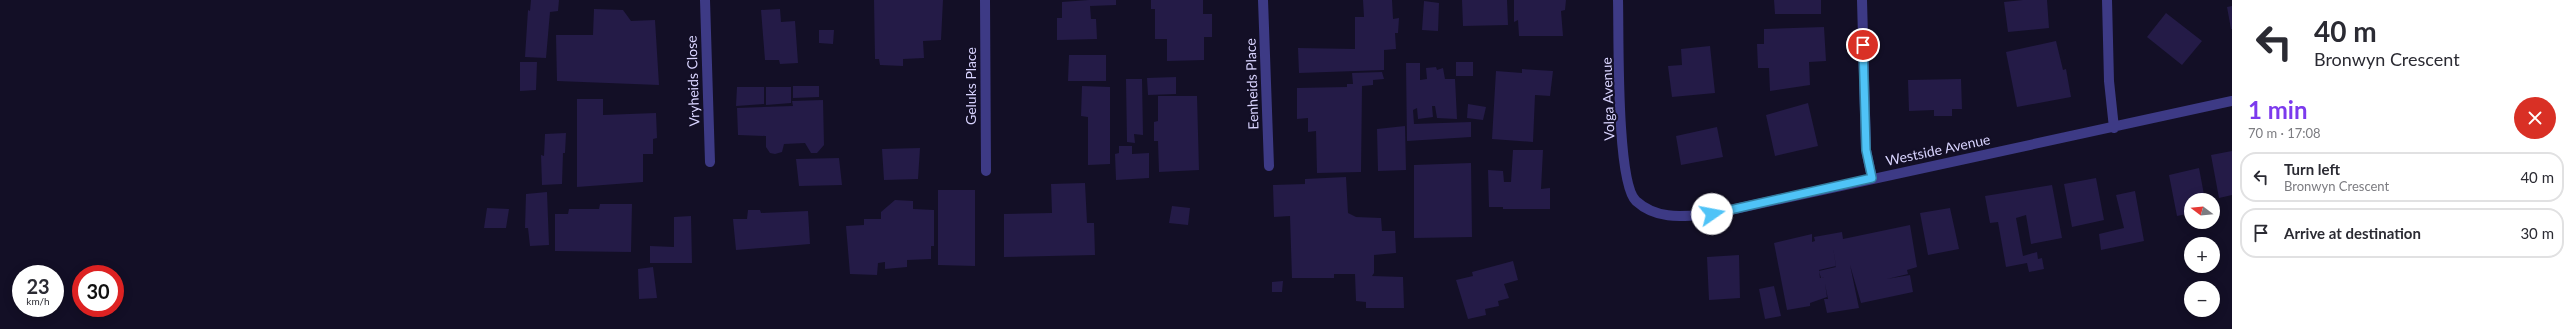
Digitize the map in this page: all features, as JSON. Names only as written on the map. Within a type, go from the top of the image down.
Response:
[{"type":"street","name":"Vryheids Close","points":[[705,0],[710,162]]},
{"type":"street","name":"Geluks Place","points":[[985,0],[986,171]]},
{"type":"street","name":"Eenheids Place","points":[[1263,0],[1269,166]]},
{"type":"street","name":"Volga Avenue","points":[[1618,0],[1622,132],[1626,175],[1631,196]]},
{"type":"street","points":[[1862,0],[1866,150],[1872,178]]},
{"type":"street","points":[[2107,0],[2109,81],[2114,128]]},
{"type":"street","name":"Westside Avenue","points":[[1631,196],[1655,214],[1670,217],[1712,214],[1872,178],[2114,128],[2232,101]]},
{"type":"building","points":[[531,0],[559,0],[558,11],[550,12],[546,58],[525,57],[528,10],[530,11]]},
{"type":"building","points":[[874,0],[943,0],[941,40],[923,41],[924,58],[903,59],[903,66],[880,65],[879,59],[875,59]]},
{"type":"building","points":[[1116,0],[1116,5],[1090,6],[1091,19],[1096,19],[1097,39],[1057,40],[1057,18],[1062,18],[1062,2]]},
{"type":"building","points":[[1151,0],[1203,0],[1203,14],[1212,14],[1212,37],[1204,37],[1204,60],[1167,61],[1167,39],[1155,39],[1155,9],[1151,9]]},
{"type":"building","points":[[1363,0],[1392,0],[1393,19],[1399,18],[1398,33],[1395,33],[1396,49],[1384,50],[1384,70],[1299,73],[1298,48],[1355,49],[1355,17],[1364,17]]},
{"type":"building","points":[[1462,0],[1507,0],[1508,25],[1463,26]]},
{"type":"building","points":[[1514,0],[1566,0],[1565,10],[1561,11],[1563,36],[1519,36],[1518,20],[1514,22]]},
{"type":"building","points":[[1774,0],[1821,0],[1821,14],[1775,14]]},
{"type":"building","points":[[2047,0],[2049,28],[2008,32],[2004,2]]},
{"type":"building","points":[[1424,1],[1439,3],[1438,31],[1422,30]]},
{"type":"building","points":[[2232,6],[2232,29],[2231,29],[2227,7]]},
{"type":"building","points":[[594,9],[623,10],[631,21],[655,20],[659,85],[557,81],[556,35],[593,35]]},
{"type":"building","points":[[780,9],[781,22],[795,21],[798,63],[780,64],[779,60],[765,60],[761,10]]},
{"type":"building","points":[[2166,13],[2202,41],[2182,65],[2147,37]]},
{"type":"building","points":[[1824,27],[1826,61],[1809,62],[1810,85],[1770,91],[1769,68],[1758,68],[1757,44],[1764,44],[1764,29]]},
{"type":"building","points":[[819,30],[834,30],[833,44],[819,43]]},
{"type":"building","points":[[2056,41],[2063,70],[2066,69],[2071,97],[2017,107],[2006,52]]},
{"type":"building","points":[[1710,46],[1715,93],[1672,97],[1668,66],[1682,65],[1681,49]]},
{"type":"building","points":[[1069,55],[1106,55],[1106,81],[1068,81]]},
{"type":"building","points":[[520,62],[537,62],[536,90],[520,91]]},
{"type":"building","points":[[1456,62],[1473,62],[1473,76],[1456,76]]},
{"type":"building","points":[[1406,63],[1420,63],[1420,80],[1427,79],[1426,68],[1436,67],[1437,70],[1443,68],[1445,79],[1455,79],[1457,119],[1437,118],[1435,106],[1432,106],[1433,117],[1418,119],[1417,108],[1413,110],[1414,124],[1471,122],[1471,137],[1407,141]]},
{"type":"building","points":[[1522,69],[1553,71],[1550,96],[1535,95],[1533,142],[1492,139],[1496,71],[1522,73]]},
{"type":"building","points":[[1382,72],[1384,79],[1373,80],[1373,85],[1362,86],[1361,172],[1317,173],[1316,131],[1308,132],[1308,118],[1297,119],[1297,88],[1347,87],[1347,84],[1353,84],[1352,73]]},
{"type":"building","points":[[1176,77],[1176,94],[1148,95],[1147,78]]},
{"type":"building","points":[[1126,79],[1142,79],[1143,135],[1134,134],[1135,143],[1127,142]]},
{"type":"building","points":[[1961,79],[1962,109],[1952,109],[1952,116],[1934,116],[1934,110],[1909,111],[1908,80]]},
{"type":"building","points":[[793,86],[819,86],[819,97],[793,98]]},
{"type":"building","points":[[1082,86],[1110,87],[1110,164],[1088,165],[1088,117],[1081,116]]},
{"type":"building","points":[[737,87],[764,87],[764,104],[736,106]]},
{"type":"building","points":[[766,87],[791,87],[791,103],[766,105]]},
{"type":"building","points":[[1158,96],[1197,96],[1199,170],[1159,172],[1158,141],[1154,141],[1154,122],[1158,121]]},
{"type":"building","points":[[577,99],[603,99],[603,115],[656,113],[657,138],[653,139],[653,154],[643,154],[643,182],[577,187]]},
{"type":"building","points":[[823,100],[824,145],[817,153],[811,153],[805,143],[784,144],[782,152],[775,154],[770,153],[766,147],[766,136],[738,135],[737,108],[793,106],[792,101]]},
{"type":"building","points":[[1808,103],[1818,146],[1775,156],[1766,115]]},
{"type":"building","points":[[1468,104],[1486,107],[1483,120],[1467,118]]},
{"type":"building","points":[[1405,126],[1406,170],[1378,171],[1377,129]]},
{"type":"building","points":[[1717,127],[1723,157],[1681,165],[1676,136]]},
{"type":"building","points":[[566,133],[565,153],[563,153],[562,184],[542,185],[541,155],[544,156],[545,134]]},
{"type":"building","points":[[1119,146],[1132,146],[1132,154],[1149,153],[1149,178],[1116,180],[1115,154],[1119,153]]},
{"type":"building","points":[[920,148],[918,179],[884,180],[882,149]]},
{"type":"building","points":[[1513,150],[1543,150],[1541,189],[1550,188],[1550,209],[1503,209],[1503,207],[1489,207],[1488,170],[1503,171],[1504,182],[1511,182]]},
{"type":"building","points":[[2232,151],[2232,195],[2220,198],[2211,155]]},
{"type":"building","points":[[839,158],[842,185],[799,186],[796,159]]},
{"type":"building","points":[[1471,163],[1472,237],[1414,238],[1414,165]]},
{"type":"building","points":[[2199,168],[2204,193],[2184,193],[2184,214],[2177,216],[2169,175]]},
{"type":"building","points":[[1346,177],[1348,213],[1356,217],[1381,218],[1382,231],[1395,231],[1396,253],[1374,255],[1374,273],[1372,276],[1403,277],[1404,308],[1366,308],[1366,302],[1356,301],[1355,274],[1334,274],[1334,278],[1292,278],[1290,216],[1274,217],[1273,185],[1305,184],[1305,179]]},
{"type":"building","points":[[2096,178],[2104,220],[2072,227],[2064,184]]},
{"type":"building","points":[[1085,183],[1087,223],[1094,223],[1095,255],[1004,257],[1004,214],[1052,213],[1051,184]]},
{"type":"building","points":[[2052,185],[2062,238],[2031,244],[2026,215],[2016,218],[2023,256],[2037,252],[2038,259],[2042,258],[2044,269],[2029,272],[2027,263],[2006,267],[1998,222],[1990,223],[1985,196]]},
{"type":"building","points":[[938,190],[975,190],[975,266],[938,265]]},
{"type":"building","points":[[2135,191],[2144,241],[2101,250],[2099,234],[2124,228],[2116,195]]},
{"type":"building","points":[[547,192],[549,245],[530,246],[528,228],[525,228],[526,194]]},
{"type":"building","points":[[895,200],[913,201],[913,209],[934,210],[934,246],[931,246],[931,259],[907,260],[907,267],[885,269],[885,262],[878,263],[877,275],[850,274],[846,226],[864,225],[864,219],[881,219],[881,212]]},
{"type":"building","points":[[600,204],[632,204],[631,252],[555,251],[555,214],[568,214],[569,209],[599,209]]},
{"type":"building","points":[[1172,206],[1190,208],[1188,225],[1169,223]]},
{"type":"building","points":[[487,208],[509,209],[506,228],[484,228]]},
{"type":"building","points":[[1950,208],[1959,249],[1928,255],[1920,213]]},
{"type":"building","points":[[748,210],[760,210],[761,213],[808,211],[810,244],[736,250],[733,219],[747,219]]},
{"type":"building","points":[[691,216],[692,263],[650,263],[650,246],[674,247],[674,217]]},
{"type":"building","points":[[1910,225],[1917,267],[1907,270],[1908,274],[1887,279],[1910,275],[1913,292],[1861,303],[1850,265],[1859,308],[1827,313],[1824,299],[1828,299],[1825,284],[1827,297],[1810,303],[1810,306],[1787,310],[1774,243],[1812,234],[1812,242],[1815,241],[1814,237],[1842,232],[1843,239]],"holes":[[[1836,266],[1836,267],[1819,271]]]},
{"type":"building","points":[[1739,255],[1740,298],[1709,300],[1707,257]]},
{"type":"building","points":[[1513,261],[1518,280],[1504,284],[1509,298],[1498,301],[1499,306],[1485,309],[1486,315],[1468,319],[1456,280],[1473,276],[1472,272]]},
{"type":"building","points":[[653,267],[657,298],[639,299],[638,269]]},
{"type":"building","points":[[1283,281],[1282,292],[1272,292],[1272,282]]},
{"type":"building","points":[[1774,286],[1781,316],[1765,319],[1759,289]]},
{"type":"route","points":[[1712,214],[1872,178],[1866,150],[1863,45]]}]
